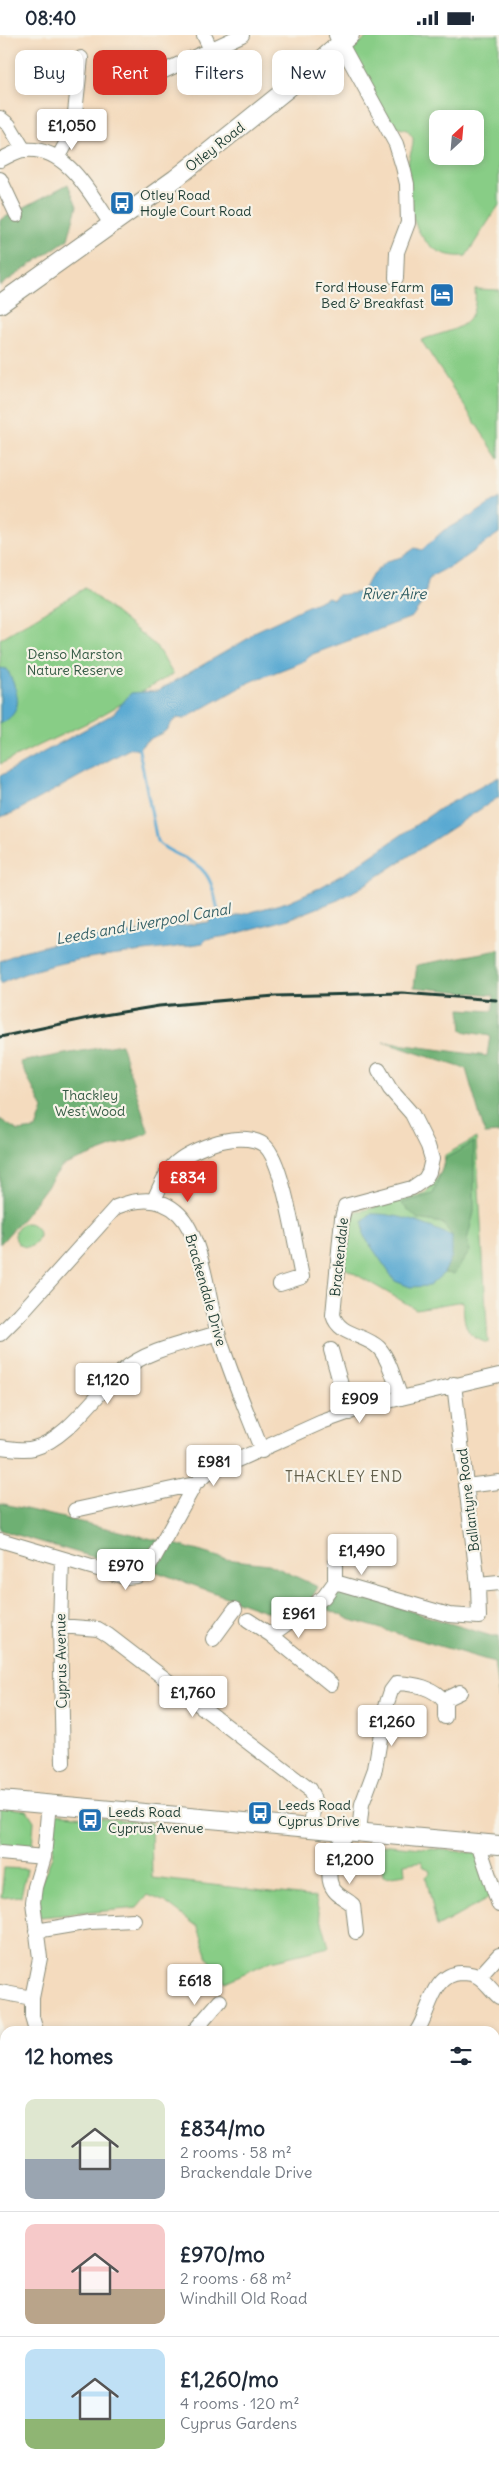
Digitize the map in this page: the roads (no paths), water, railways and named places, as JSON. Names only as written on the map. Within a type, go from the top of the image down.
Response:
[{"type":"main road","name":"Otley Road","points":[[0,304],[175,179],[297,81],[342,38]]},
{"type":"main road","points":[[0,1800],[50,1803],[499,1845]]},
{"type":"street","points":[[204,35],[211,50],[242,35]]},
{"type":"street","points":[[342,38],[396,144],[403,167],[408,223],[397,253],[396,279]]},
{"type":"street","points":[[58,158],[73,131],[77,95]]},
{"type":"street","points":[[0,118],[9,125],[24,150]]},
{"type":"street","points":[[0,160],[24,150],[44,151],[58,158],[79,179],[111,224]]},
{"type":"street","points":[[0,179],[17,215]]},
{"type":"street","name":"Brackendale","points":[[379,1070],[390,1089],[412,1114],[428,1146],[432,1159],[425,1179],[412,1188],[345,1206],[342,1218],[332,1315],[335,1322],[341,1328],[379,1349],[401,1398]]},
{"type":"street","points":[[0,1333],[20,1314],[116,1207],[133,1200],[154,1200],[167,1170],[194,1150],[217,1142],[241,1139],[254,1140],[264,1145],[278,1168],[302,1277],[280,1283]]},
{"type":"street","name":"Brackendale Drive","points":[[154,1200],[179,1214],[190,1230],[218,1333],[262,1451]]},
{"type":"street","points":[[0,1447],[32,1449],[44,1444],[58,1435],[122,1370],[145,1355],[218,1333]]},
{"type":"street","points":[[331,1350],[349,1413]]},
{"type":"street","points":[[0,1540],[125,1577],[137,1576],[149,1567],[195,1484],[206,1474],[349,1413],[454,1384],[499,1375]]},
{"type":"street","name":"Ballantyne Road","points":[[335,1582],[449,1615],[479,1617],[478,1585],[454,1384]]},
{"type":"street","points":[[466,1487],[499,1482]]},
{"type":"street","points":[[75,1510],[195,1484]]},
{"type":"street","name":"Cyprus Avenue","points":[[62,1559],[60,1626],[63,1763]]},
{"type":"street","points":[[271,1635],[324,1597],[335,1582],[335,1565]]},
{"type":"street","points":[[478,1585],[499,1583]]},
{"type":"street","points":[[212,1639],[235,1609]]},
{"type":"street","points":[[248,1620],[271,1635],[332,1684]]},
{"type":"street","points":[[60,1626],[98,1629],[108,1635],[308,1789],[314,1800],[311,1828]]},
{"type":"street","points":[[356,1932],[353,1905],[333,1889],[330,1869],[352,1832],[375,1769],[378,1741],[391,1691],[398,1683],[410,1684],[431,1690],[443,1700],[445,1717]]},
{"type":"street","points":[[443,1700],[460,1692]]},
{"type":"street","points":[[35,2026],[32,2017],[32,1999],[40,1958],[34,1916],[35,1887],[44,1857],[50,1803]]},
{"type":"street","points":[[478,1843],[499,1905]]},
{"type":"street","points":[[0,1853],[44,1857]]},
{"type":"street","points":[[36,1931],[90,1922],[134,1920]]},
{"type":"street","points":[[480,1977],[499,1955]]},
{"type":"street","points":[[420,2026],[427,2014],[435,1990],[446,1977],[458,1973],[469,1973],[480,1977],[499,1997]]},
{"type":"street","points":[[0,1992],[32,1999]]},
{"type":"street","points":[[198,2026],[220,2001]]},
{"type":"water","name":"River Aire","points":[[499,498],[499,533],[455,564],[432,576],[428,581],[424,600],[412,617],[313,654],[302,662],[250,682],[184,719],[177,718],[166,731],[146,741],[138,750],[131,748],[13,813],[0,817],[0,776],[113,714],[131,693],[158,691],[249,638],[254,632],[328,597],[333,599],[338,595],[362,592],[370,577],[387,561],[402,557],[415,548],[422,550],[444,530],[473,515]]},
{"type":"water","points":[[0,668],[7,669],[16,692],[17,706],[14,713],[0,724]]},
{"type":"water","points":[[499,777],[499,797],[360,888],[338,900],[289,919],[227,936],[207,939],[203,943],[100,956],[49,966],[0,984],[0,961],[23,951],[56,943],[209,922],[210,919],[229,916],[230,918],[287,902],[319,888],[352,869],[439,809]]},
{"type":"water","points":[[370,1214],[392,1215],[452,1236],[452,1256],[444,1273],[429,1286],[410,1287],[395,1281],[364,1236],[363,1222]]},
{"type":"waterway","name":"Leeds and Liverpool Canal","points":[[138,745],[157,841],[168,850],[194,863],[205,873],[213,889],[220,918]]},
{"type":"railway","points":[[0,1037],[98,1016],[159,1006],[275,996],[402,993],[496,1000]]},
{"type":"place","name":"Otley Road Hoyle Court Road","points":[[122,203]]},
{"type":"place","name":"Ford House Farm Bed & Breakfast","points":[[442,295]]},
{"type":"place","name":"Leeds Road Cyprus Drive","points":[[260,1813]]},
{"type":"place","name":"Leeds Road Cyprus Avenue","points":[[90,1820]]},
{"type":"district","name":"THACKLEY END","points":[[344,1477]]},
{"type":"park label","name":"Denso Marston Nature Reserve","points":[[75,662]]},
{"type":"park label","name":"Thackley West Wood","points":[[90,1103]]}]
